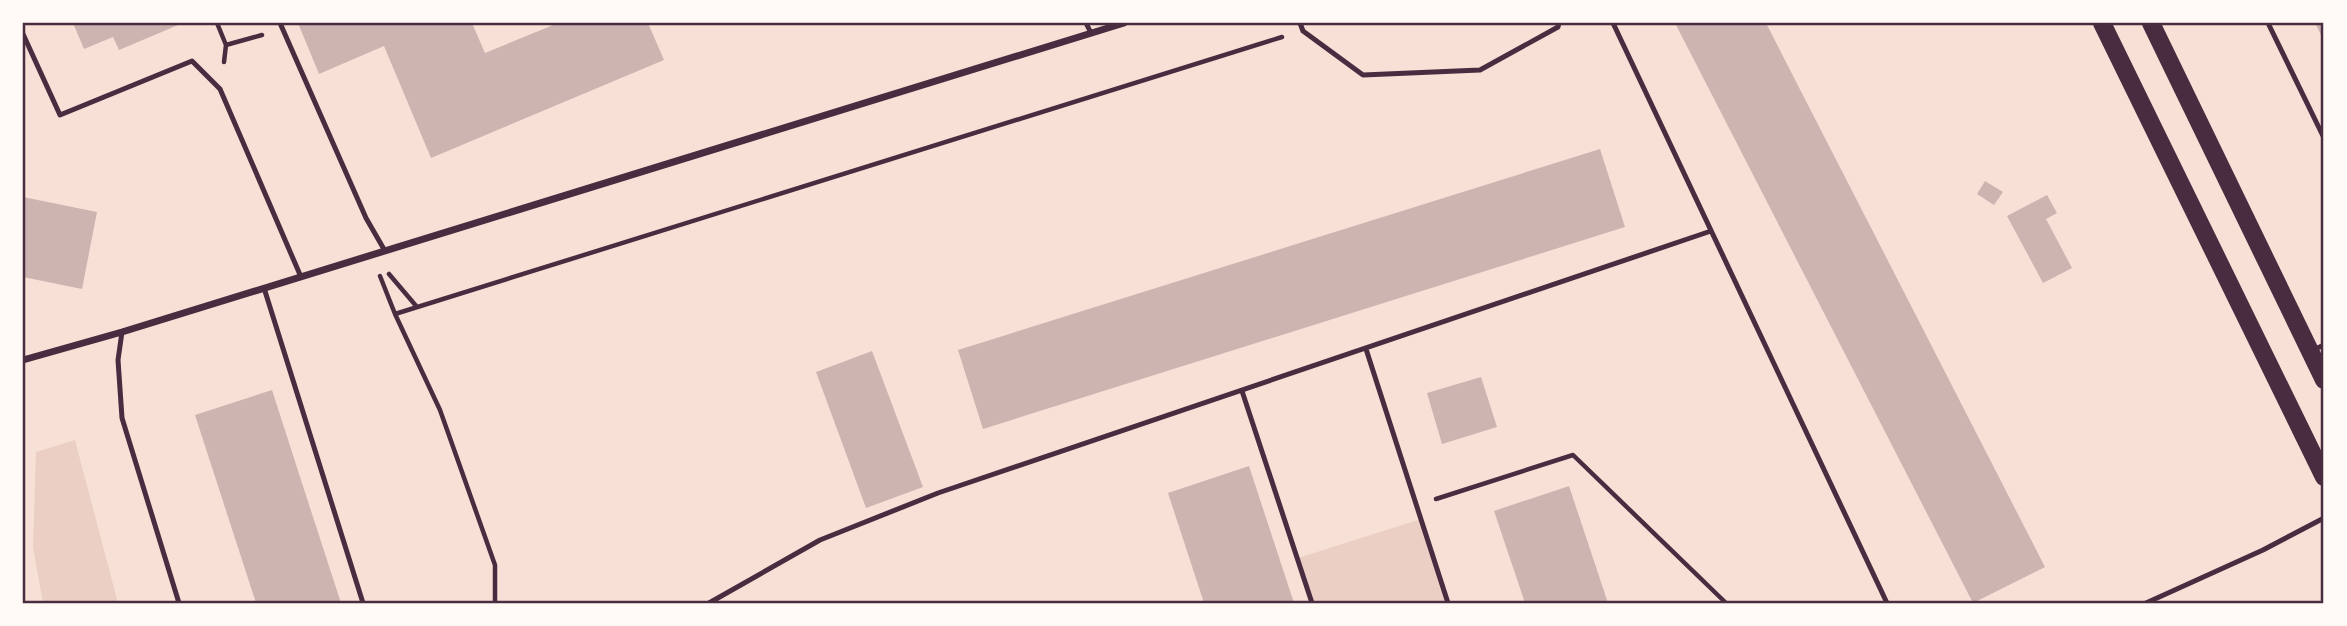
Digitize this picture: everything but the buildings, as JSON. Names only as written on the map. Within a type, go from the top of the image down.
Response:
[{"type":"main road","points":[[2102,23],[2324,477]]},
{"type":"main road","points":[[2151,23],[2317,348],[2324,380]]},
{"type":"street","points":[[23,359],[122,332],[1125,23]]},
{"type":"lane","points":[[1086,23],[1091,33]]},
{"type":"lane","points":[[1300,23],[1303,31],[1363,75],[1480,70],[1558,27],[1559,23]]},
{"type":"lane","points":[[1613,23],[1887,603]]},
{"type":"lane","points":[[2267,23],[2324,138]]},
{"type":"lane","points":[[281,26],[366,218],[384,251]]},
{"type":"lane","points":[[23,34],[60,115],[192,61],[220,89],[301,276]]},
{"type":"lane","points":[[709,603],[832,535],[937,493],[1711,231]]},
{"type":"lane","points":[[264,288],[363,603]]},
{"type":"lane","points":[[122,332],[118,360],[122,418],[179,603]]},
{"type":"lane","points":[[1366,349],[1448,603]]},
{"type":"lane","points":[[1242,391],[1312,603]]},
{"type":"lane","points":[[2146,603],[2263,550],[2324,518]]},
{"type":"path","points":[[217,23],[226,45],[281,26]]},
{"type":"path","points":[[395,314],[1303,31]]},
{"type":"path","points":[[372,255],[417,307]]},
{"type":"path","points":[[372,255],[395,314],[440,410],[495,565],[495,603]]},
{"type":"path","points":[[1417,505],[1573,455],[1726,603]]},
{"type":"shaded area","points":[[75,440],[118,603],[43,603],[33,548],[36,452]]},
{"type":"shaded area","points":[[1421,519],[1448,603],[1312,603],[1298,558]]}]
